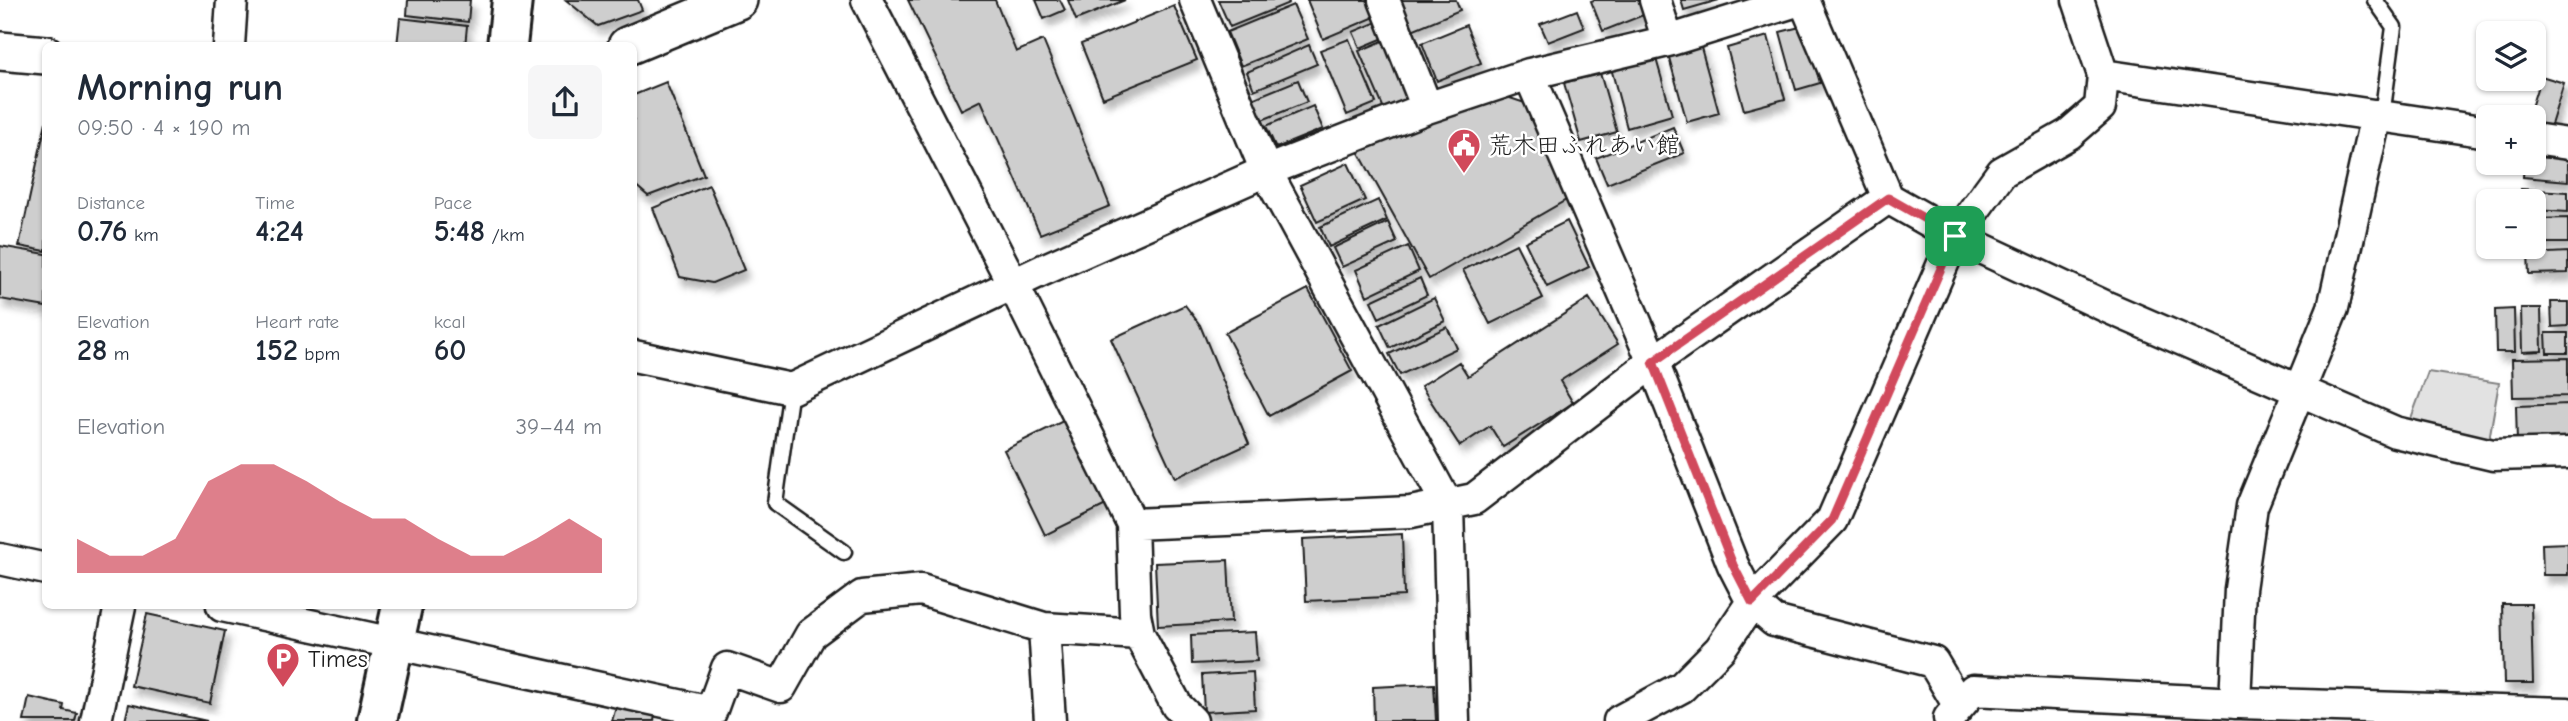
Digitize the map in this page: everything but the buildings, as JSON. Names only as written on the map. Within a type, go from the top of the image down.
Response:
[{"type":"main road","points":[[507,42],[512,0]]},
{"type":"main road","points":[[377,721],[398,624]]},
{"type":"street","points":[[229,42],[232,0]]},
{"type":"street","points":[[637,42],[738,0]]},
{"type":"street","points":[[867,0],[1013,284],[1132,524],[1135,614],[1139,635],[1177,706],[1192,721]]},
{"type":"street","points":[[1195,0],[1266,171],[1448,506],[1454,721]]},
{"type":"street","points":[[1384,0],[1427,107]]},
{"type":"street","points":[[1655,0],[1668,41]]},
{"type":"street","points":[[637,357],[791,389],[1013,284],[1266,171],[1427,107],[1529,74],[1668,41],[1802,0],[1888,198],[1955,236],[2109,308],[2395,432],[2493,455],[2568,453]]},
{"type":"street","points":[[1619,721],[1682,687],[1720,649],[1752,602],[1832,520],[1955,236],[2002,172],[2069,134],[2100,107],[2103,75],[2081,2]]},
{"type":"street","points":[[0,51],[42,55]]},
{"type":"street","points":[[1529,74],[1653,362],[1733,565],[1752,602],[1773,621],[1933,662],[1954,713],[1973,690],[2463,716],[2568,713]]},
{"type":"street","points":[[2103,75],[2476,130]]},
{"type":"street","points":[[2235,703],[2240,589],[2252,506],[2333,308],[2379,116]]},
{"type":"street","points":[[2546,141],[2568,144]]},
{"type":"street","points":[[1132,524],[1410,512],[1474,499],[1653,362],[1888,198]]},
{"type":"street","points":[[0,559],[42,568]]},
{"type":"street","points":[[251,609],[398,624],[707,716],[727,668],[781,687],[811,634],[862,596],[921,590],[1044,628],[1139,635]]},
{"type":"street","points":[[96,721],[119,609]]},
{"type":"street","points":[[1044,628],[1050,721]]},
{"type":"lane","points":[[2375,0],[2394,27],[2379,116]]},
{"type":"lane","points":[[791,389],[775,503],[844,552]]},
{"type":"shaded area","points":[[2428,372],[2499,383],[2489,440],[2410,421]]},
{"type":"place","name":"荒木田ふれあい館","points":[[1464,175]]},
{"type":"place","name":"Times","points":[[283,689]]},
{"type":"route","points":[[1888,198],[1955,236],[1832,520],[1752,602],[1733,565],[1653,362],[1888,198]]}]
